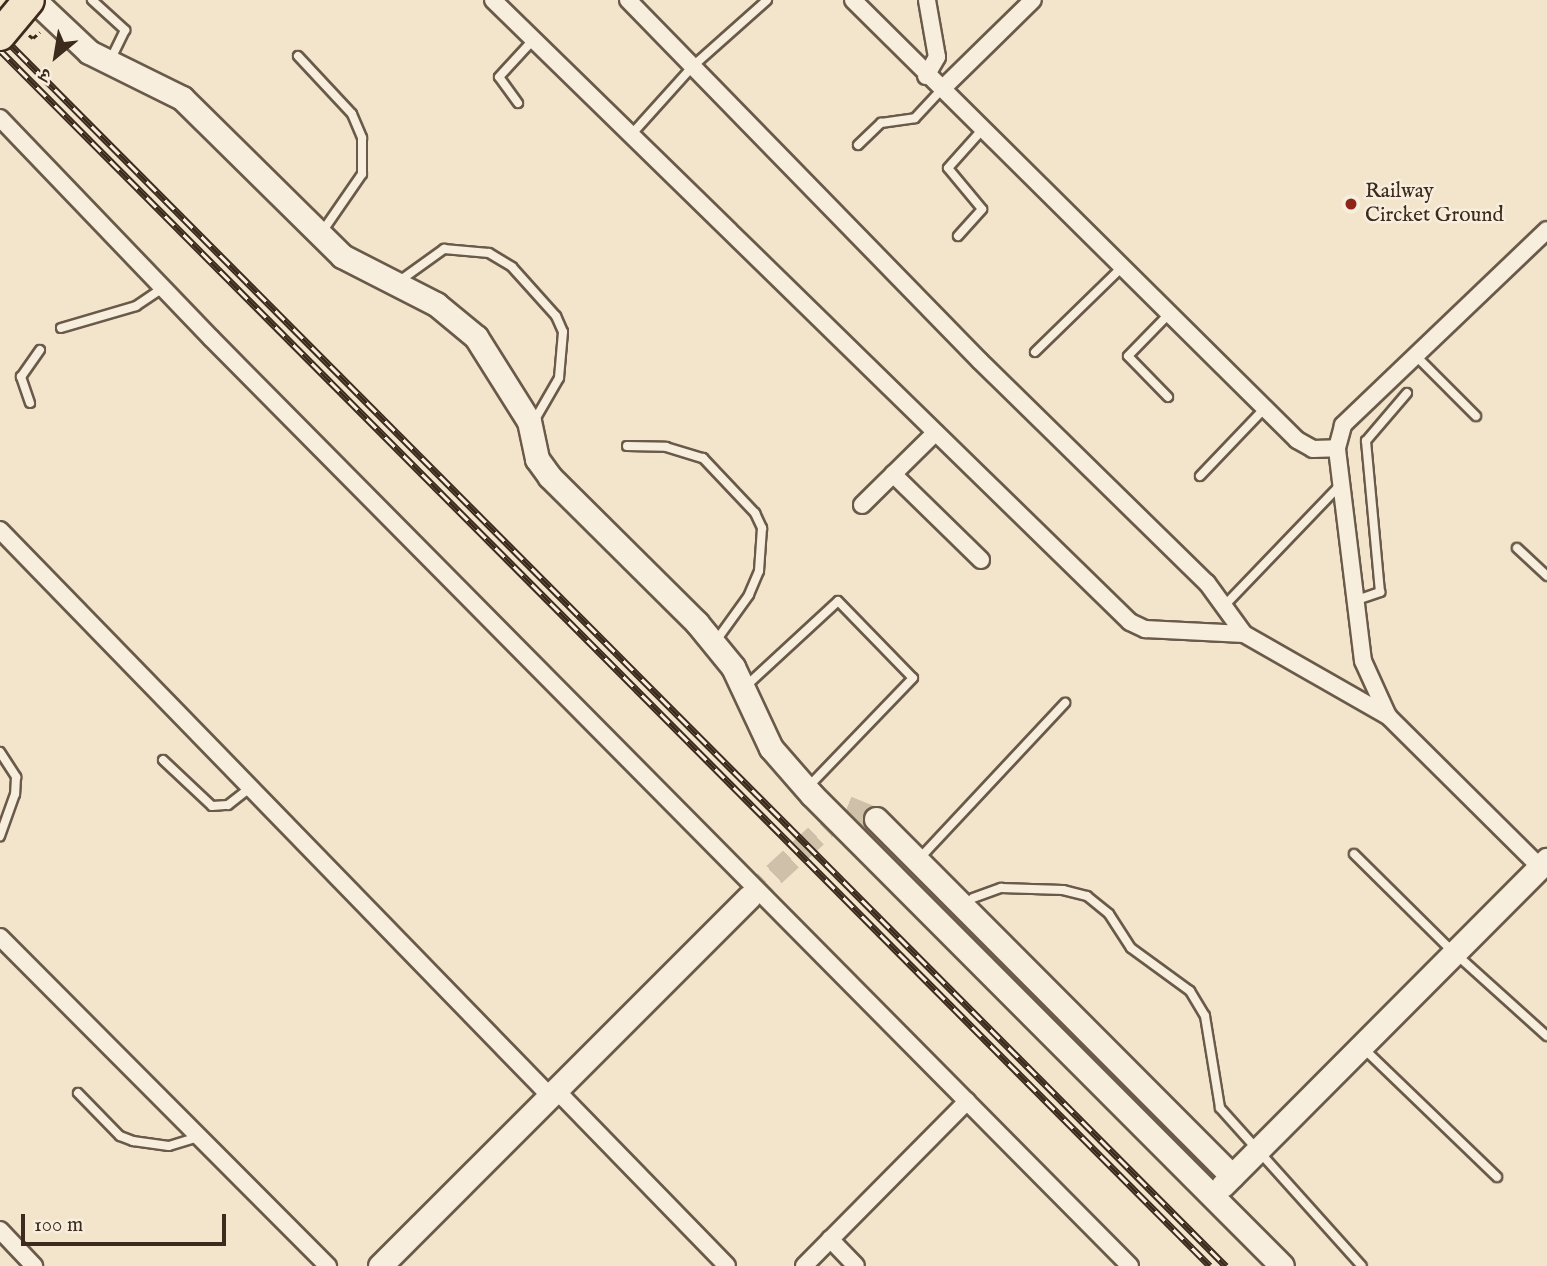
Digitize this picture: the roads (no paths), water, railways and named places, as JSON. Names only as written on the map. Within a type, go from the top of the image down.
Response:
[{"type":"street","points":[[493,0],[630,137],[1130,622],[1145,629],[1244,634],[1388,716],[1544,863],[1213,1195]]},
{"type":"street","points":[[628,0],[1225,605],[1244,634]]},
{"type":"street","points":[[853,0],[926,76],[1124,265],[1264,408],[1304,444],[1337,449]]},
{"type":"street","points":[[926,76],[937,57],[927,0]]},
{"type":"street","points":[[942,89],[1033,0]]},
{"type":"street","points":[[0,47],[28,11],[89,52],[182,98],[342,256],[436,304],[477,337],[506,380],[530,426],[537,459],[550,478],[714,643],[743,689],[771,748],[806,789],[1282,1266]]},
{"type":"street","points":[[0,118],[163,288],[1130,1266]]},
{"type":"street","points":[[1388,716],[1363,661],[1339,486],[1337,449],[1343,425],[1418,358],[1547,230]]},
{"type":"street","points":[[862,505],[934,433]]},
{"type":"street","points":[[893,474],[981,560]]},
{"type":"street","points":[[0,530],[553,1093],[727,1266]]},
{"type":"street","points":[[876,819],[1232,1176]]},
{"type":"street","points":[[380,1266],[749,897]]},
{"type":"street","points":[[0,937],[328,1266]]},
{"type":"street","points":[[804,1266],[967,1101]]},
{"type":"street","points":[[0,1230],[34,1266]]},
{"type":"street","points":[[830,1239],[856,1266]]},
{"type":"lane","points":[[92,0],[125,30],[109,62]]},
{"type":"lane","points":[[630,137],[693,66],[766,0]]},
{"type":"lane","points":[[518,103],[499,77],[533,40]]},
{"type":"lane","points":[[298,56],[352,114],[362,138],[362,174],[355,190],[320,234]]},
{"type":"lane","points":[[858,145],[880,123],[915,118],[942,89]]},
{"type":"lane","points":[[958,236],[982,209],[950,172],[949,164],[982,130]]},
{"type":"lane","points":[[396,284],[419,262],[444,249],[489,253],[512,267],[556,316],[564,332],[559,378],[530,426]]},
{"type":"lane","points":[[1035,352],[1124,265]]},
{"type":"lane","points":[[61,328],[136,306],[163,288]]},
{"type":"lane","points":[[1168,397],[1128,356],[1170,313]]},
{"type":"lane","points":[[30,403],[21,377],[40,350]]},
{"type":"lane","points":[[1418,358],[1476,416]]},
{"type":"lane","points":[[1354,601],[1380,592],[1366,440],[1407,393]]},
{"type":"lane","points":[[1200,476],[1264,408]]},
{"type":"lane","points":[[627,446],[666,447],[703,458],[742,496],[758,520],[759,571],[749,595],[714,643]]},
{"type":"lane","points":[[1225,605],[1339,486]]},
{"type":"lane","points":[[1517,548],[1547,576]]},
{"type":"lane","points":[[743,689],[838,601],[913,678],[806,789]]},
{"type":"lane","points":[[918,861],[1065,703]]},
{"type":"lane","points":[[0,752],[16,777],[15,794],[0,836]]},
{"type":"lane","points":[[163,760],[212,806],[229,806],[251,787]]},
{"type":"lane","points":[[1354,854],[1454,953],[1547,1035]]},
{"type":"lane","points":[[973,898],[1001,888],[1063,890],[1087,896],[1109,914],[1131,948],[1190,991],[1205,1016],[1220,1108],[1362,1266]]},
{"type":"lane","points":[[1361,1047],[1497,1177]]},
{"type":"lane","points":[[78,1093],[120,1136],[133,1142],[169,1146],[199,1137]]},
{"type":"tunnel","points":[[749,897],[847,807],[876,819]]},
{"type":"railway","points":[[0,34],[1226,1266]]},
{"type":"railway","points":[[0,50],[1210,1266]]},
{"type":"place","name":"Railway Circket Ground","points":[[1351,204]]}]
